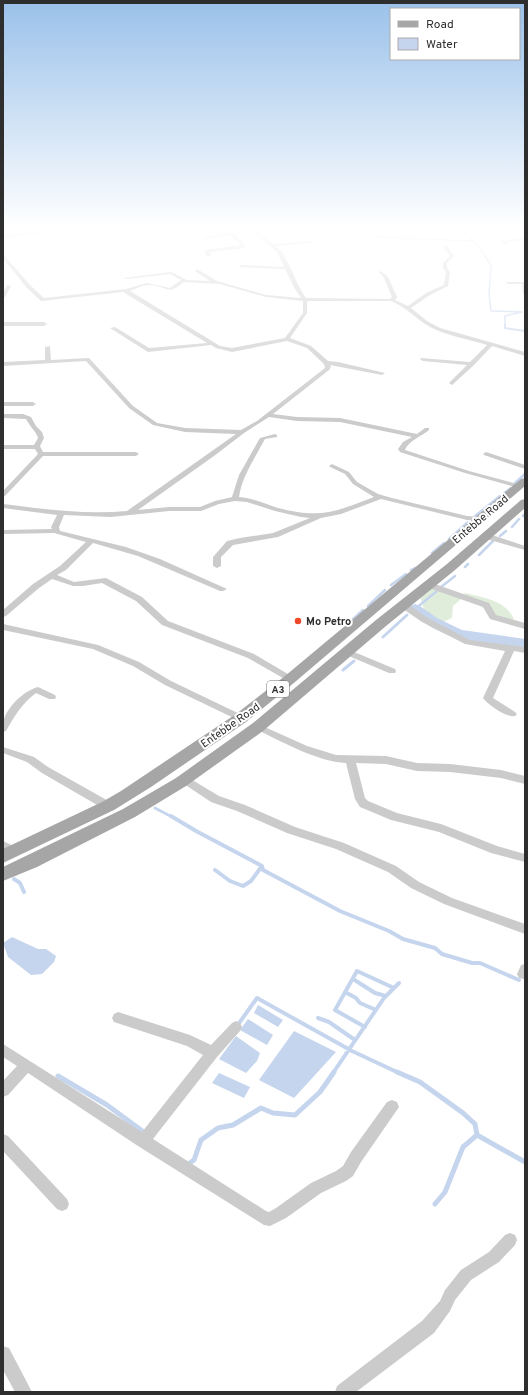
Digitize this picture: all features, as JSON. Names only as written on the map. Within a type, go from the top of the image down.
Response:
[{"type":"main road","name":"Entebbe Road","points":[[7,851],[108,806],[146,783],[241,718],[290,679],[522,483]]},
{"type":"main road","name":"Entebbe Road","points":[[3,874],[31,862],[128,813],[184,779],[258,727],[403,605],[429,585],[525,502]]},
{"type":"main road","points":[[453,542],[470,550]]},
{"type":"street","points":[[33,290],[40,298],[44,300],[129,290]]},
{"type":"street","points":[[246,290],[277,298],[305,300],[391,300],[405,304],[421,320],[429,325],[452,334],[525,354]]},
{"type":"street","points":[[287,339],[305,313],[305,300],[298,290]]},
{"type":"street","points":[[391,300],[395,297],[392,290]]},
{"type":"street","points":[[409,307],[428,294],[437,290]]},
{"type":"street","points":[[126,291],[210,344],[232,350],[287,339],[307,344],[326,363],[328,367],[267,415],[127,514]]},
{"type":"street","points":[[3,324],[44,324]]},
{"type":"street","points":[[113,328],[148,350],[210,344]]},
{"type":"street","points":[[452,383],[491,344]]},
{"type":"street","points":[[48,347],[48,361]]},
{"type":"street","points":[[3,364],[83,359],[89,360],[131,407],[156,424],[185,430],[242,432]]},
{"type":"street","points":[[423,359],[472,364]]},
{"type":"street","points":[[326,363],[382,373]]},
{"type":"street","points":[[3,404],[33,404]]},
{"type":"street","points":[[267,415],[305,420],[340,420],[418,436]]},
{"type":"street","points":[[3,416],[23,416],[29,418],[33,427],[39,432],[42,438],[39,450],[3,495]]},
{"type":"street","points":[[427,429],[405,443],[401,449],[402,451],[467,472],[522,483]]},
{"type":"street","points":[[235,499],[236,486],[240,477],[254,456],[263,438],[275,436]]},
{"type":"street","points":[[3,447],[136,454]]},
{"type":"street","points":[[486,454],[525,467]]},
{"type":"street","points":[[332,466],[347,473],[355,483],[380,497],[467,518],[478,519]]},
{"type":"street","points":[[217,566],[217,557],[230,543],[274,535],[322,516],[339,513],[380,497]]},
{"type":"street","points":[[3,506],[61,513],[127,514],[169,509],[201,508],[217,502],[235,499],[248,500],[275,510],[301,515],[322,516]]},
{"type":"street","points":[[55,531],[55,527],[61,513]]},
{"type":"street","points":[[3,532],[55,531],[61,534],[108,543],[127,549],[223,589]]},
{"type":"street","points":[[486,536],[525,548]]},
{"type":"street","points":[[3,614],[84,549],[90,540]]},
{"type":"street","points":[[52,576],[73,584],[83,584],[103,580],[139,599],[165,623],[251,656],[290,679]]},
{"type":"street","points":[[429,585],[486,605],[493,617],[525,626]]},
{"type":"street","points":[[403,605],[425,620],[468,642],[525,650]]},
{"type":"street","points":[[3,627],[95,647],[109,652],[136,664],[168,683],[241,718]]},
{"type":"street","points":[[506,647],[510,650],[488,698],[490,701],[512,714]]},
{"type":"street","points":[[347,652],[392,671]]},
{"type":"street","points":[[3,728],[6,716],[30,692],[38,690],[52,697]]},
{"type":"street","points":[[258,727],[336,759],[386,760],[417,767],[450,768],[500,774],[525,780]]},
{"type":"street","points":[[5,753],[24,754],[37,762],[45,770],[108,806]]},
{"type":"street","points":[[350,760],[360,799],[364,804],[395,817],[441,828],[495,850],[525,858]]},
{"type":"street","points":[[184,779],[215,799],[241,808],[291,830],[340,846],[392,869],[415,884],[448,901],[525,929]]},
{"type":"street","points":[[118,1018],[190,1041],[212,1053]]},
{"type":"street","points":[[143,1141],[212,1053],[236,1027]]},
{"type":"street","points":[[3,1050],[257,1215],[270,1219],[316,1188],[348,1171],[356,1157],[392,1107]]},
{"type":"street","points":[[3,1090],[26,1066]]},
{"type":"street","points":[[3,1141],[62,1204]]},
{"type":"street","points":[[342,1392],[428,1327],[445,1306],[450,1295],[466,1276],[494,1257],[510,1240]]},
{"type":"street","points":[[3,1354],[24,1392]]},
{"type":"green space","points":[[434,585],[462,598],[453,606],[452,618],[440,623],[428,616],[420,596]]},
{"type":"green space","points":[[464,594],[486,598],[500,604],[514,619],[510,621],[500,619]]},
{"type":"water","points":[[12,937],[38,949],[46,949],[56,956],[54,962],[42,974],[31,975],[8,957],[3,943]]},
{"type":"water","points":[[258,1005],[283,1020],[278,1027],[254,1013]]},
{"type":"water","points":[[248,1019],[273,1035],[267,1045],[240,1030]]},
{"type":"water","points":[[294,1031],[336,1052],[294,1098],[259,1080]]},
{"type":"water","points":[[236,1036],[260,1053],[257,1061],[246,1073],[219,1059]]},
{"type":"water","points":[[219,1073],[250,1087],[244,1098],[212,1083]]},
{"type":"waterway","points":[[489,290],[491,311],[522,312],[505,316],[505,328],[525,331]]},
{"type":"waterway","points":[[515,483],[525,474]]},
{"type":"waterway","points":[[504,493],[511,488]]},
{"type":"waterway","points":[[474,517],[500,496]]},
{"type":"waterway","points":[[512,527],[519,519]]},
{"type":"waterway","points":[[449,539],[468,522]]},
{"type":"waterway","points":[[500,536],[506,531]]},
{"type":"waterway","points":[[479,555],[493,541]]},
{"type":"waterway","points":[[432,553],[444,543]]},
{"type":"waterway","points":[[465,567],[468,564]]},
{"type":"waterway","points":[[411,570],[415,568]]},
{"type":"waterway","points":[[391,585],[406,574]]},
{"type":"waterway","points":[[441,587],[455,576]]},
{"type":"waterway","points":[[368,606],[385,590]]},
{"type":"waterway","points":[[415,609],[437,591]]},
{"type":"waterway","points":[[415,609],[432,621],[458,634],[525,644]]},
{"type":"waterway","points":[[360,613],[363,610]]},
{"type":"waterway","points":[[351,621],[360,613]]},
{"type":"waterway","points":[[383,637],[407,615]]},
{"type":"waterway","points":[[343,670],[354,661]]},
{"type":"waterway","points":[[155,808],[172,817]]},
{"type":"waterway","points":[[171,816],[262,866]]},
{"type":"waterway","points":[[215,870],[230,881],[243,886],[251,881],[262,866]]},
{"type":"waterway","points":[[262,866],[263,870],[340,911],[389,931],[403,939],[435,948],[442,954],[472,963],[480,963],[519,980]]},
{"type":"waterway","points":[[14,879],[20,883],[24,892]]},
{"type":"waterway","points":[[345,992],[357,971],[394,988]]},
{"type":"waterway","points":[[353,979],[375,993],[386,996]]},
{"type":"waterway","points":[[394,988],[399,983]]},
{"type":"waterway","points":[[386,996],[394,988]]},
{"type":"waterway","points":[[345,992],[356,998],[360,1003],[376,1010]]},
{"type":"waterway","points":[[345,992],[335,1010],[364,1027]]},
{"type":"waterway","points":[[376,1010],[386,996]]},
{"type":"waterway","points":[[237,1026],[257,998],[349,1049]]},
{"type":"waterway","points":[[364,1027],[376,1010]]},
{"type":"waterway","points":[[318,1018],[329,1022],[355,1040]]},
{"type":"waterway","points":[[349,1049],[364,1027]]},
{"type":"waterway","points":[[333,1073],[349,1049]]},
{"type":"waterway","points":[[349,1049],[399,1073]]},
{"type":"waterway","points":[[187,1165],[194,1160],[201,1140],[218,1128],[233,1125],[261,1108],[273,1113],[295,1115],[320,1092],[334,1072]]},
{"type":"waterway","points":[[397,1072],[420,1082],[463,1113],[475,1124],[477,1135]]},
{"type":"waterway","points":[[58,1076],[107,1105],[145,1133]]},
{"type":"waterway","points":[[435,1204],[445,1192],[463,1147],[477,1135]]},
{"type":"waterway","points":[[477,1135],[525,1162]]},
{"type":"place","name":"Mo Petro","points":[[298,621]]}]
